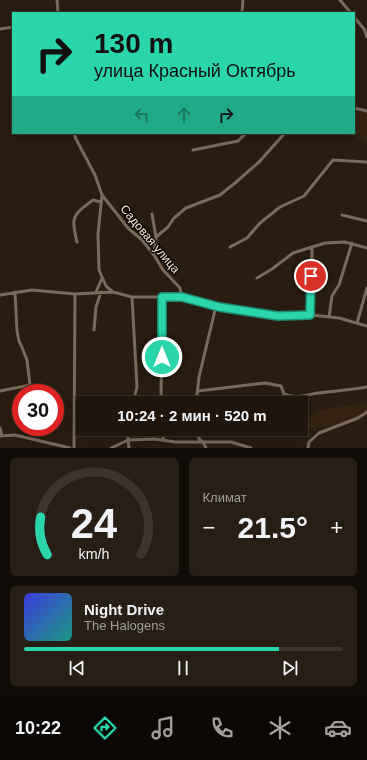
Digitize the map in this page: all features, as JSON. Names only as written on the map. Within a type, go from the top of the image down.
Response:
[{"type":"street","points":[[57,0],[58,12]]},
{"type":"street","points":[[242,12],[243,0]]},
{"type":"street","points":[[340,0],[350,12]]},
{"type":"street","points":[[355,18],[364,29],[367,37]]},
{"type":"street","points":[[0,29],[12,27]]},
{"type":"street","points":[[355,108],[367,110]]},
{"type":"street","name":"Садовая улица","points":[[74,134],[95,175],[102,195],[124,224],[154,254],[163,270],[180,288],[182,297]]},
{"type":"street","points":[[193,150],[238,140],[245,134]]},
{"type":"street","points":[[156,238],[168,227],[174,218],[186,208],[220,195],[235,183],[259,162],[284,134]]},
{"type":"street","points":[[230,247],[247,238],[260,223],[280,207],[304,196],[333,160],[367,162]]},
{"type":"street","name":"Садовая улица","points":[[102,195],[98,234],[99,270],[106,286],[113,292]]},
{"type":"street","points":[[77,242],[73,222],[76,212],[93,200],[101,202]]},
{"type":"street","points":[[152,214],[156,238],[154,254]]},
{"type":"street","points":[[342,215],[367,221]]},
{"type":"street","points":[[257,278],[293,253],[325,243],[345,242],[367,248]]},
{"type":"street","points":[[329,317],[332,296],[339,284],[352,243]]},
{"type":"street","points":[[310,315],[312,248]]},
{"type":"street","points":[[96,292],[102,278]]},
{"type":"street","points":[[357,323],[367,288]]},
{"type":"street","points":[[0,295],[32,290],[75,294],[113,292],[132,297],[182,297],[216,306],[278,316],[310,315],[339,318],[367,326]]},
{"type":"street","points":[[0,391],[30,385],[27,360],[16,331],[15,292]]},
{"type":"street","points":[[94,330],[96,307],[101,292]]},
{"type":"street","points":[[74,448],[75,294]]},
{"type":"street","points":[[132,297],[137,372],[137,387],[134,396]]},
{"type":"street","points":[[162,297],[162,396]]},
{"type":"street","points":[[197,396],[201,370],[216,306]]},
{"type":"street","points":[[198,391],[265,383],[281,386],[284,394],[290,397],[304,397],[318,393],[367,387]]},
{"type":"street","points":[[308,448],[308,442],[320,433],[358,418],[367,412]]},
{"type":"street","points":[[0,428],[1,436],[15,435],[70,448]]},
{"type":"street","points":[[128,436],[129,448]]},
{"type":"street","points":[[199,436],[199,439],[203,442],[206,448]]},
{"type":"street","points":[[111,448],[128,440],[138,439],[175,442],[230,442],[251,448]]},
{"type":"shaded area","points":[[355,110],[367,112],[367,143],[352,134],[355,134]]},
{"type":"shaded area","points":[[367,402],[367,415],[353,422],[309,429],[308,416],[314,411]]},
{"type":"route","points":[[162,357],[162,297],[182,297],[219,307],[278,316],[310,315],[311,276]]}]
